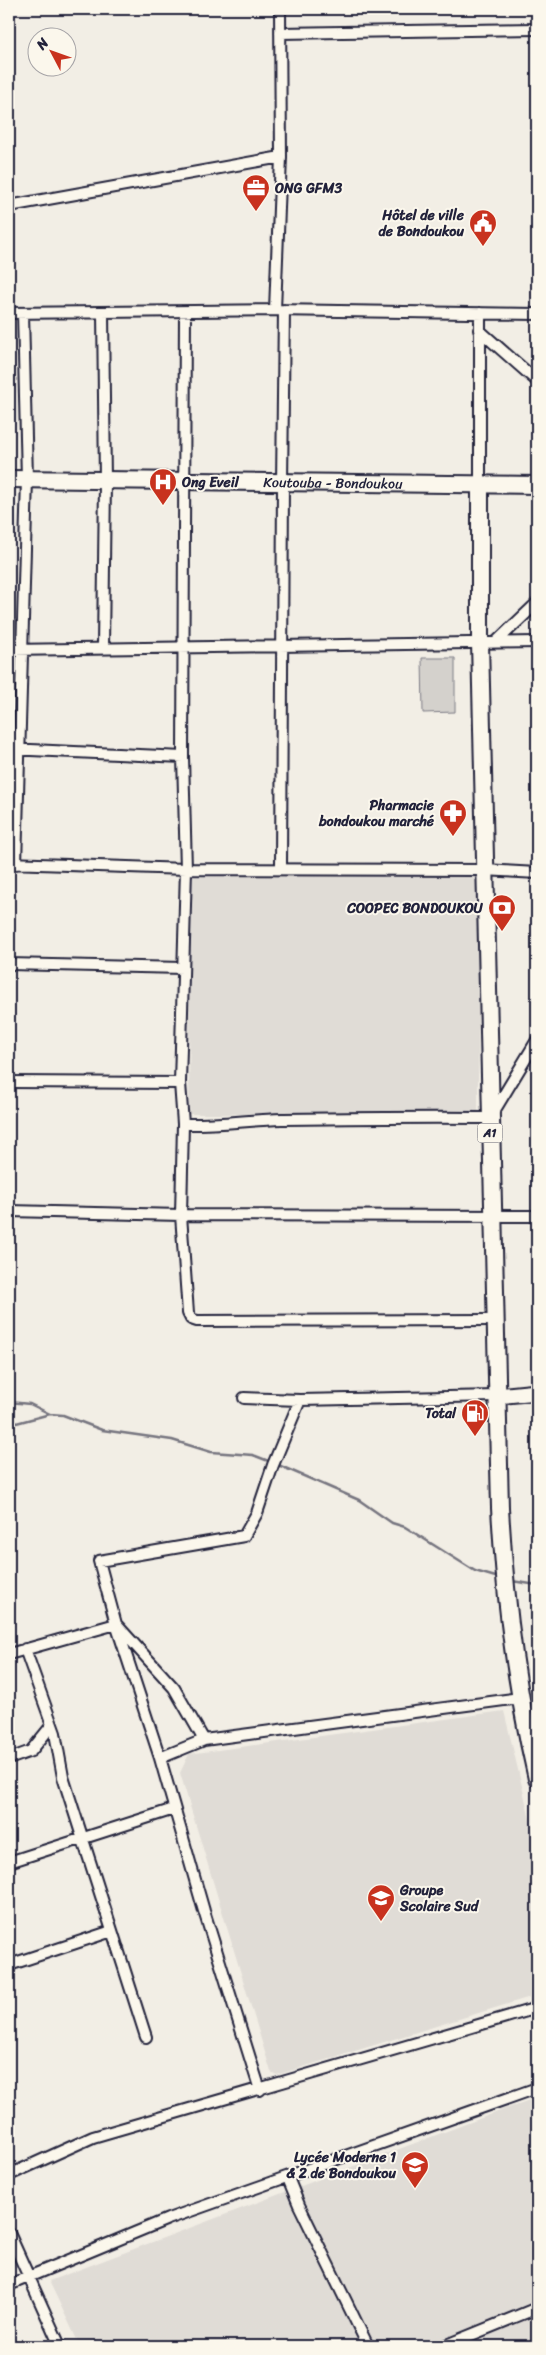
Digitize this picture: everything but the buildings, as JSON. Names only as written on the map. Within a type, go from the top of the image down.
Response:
[{"type":"main road","name":"Koutouba - Bondoukou","points":[[9,479],[537,485]]},
{"type":"main road","name":"A1","points":[[480,483],[480,642],[484,870],[503,1570],[520,1698],[537,1779]]},
{"type":"street","points":[[280,9],[281,869]]},
{"type":"street","points":[[280,33],[537,29]]},
{"type":"street","points":[[9,206],[281,157]]},
{"type":"street","points":[[9,313],[280,310],[537,314]]},
{"type":"street","points":[[102,312],[105,481],[103,648]]},
{"type":"street","points":[[185,312],[183,757],[186,868],[180,1083],[183,1124],[181,1215],[188,1313],[191,1319],[197,1322],[496,1320]]},
{"type":"street","points":[[23,313],[27,479],[21,749],[12,863],[186,868],[484,870],[537,873]]},
{"type":"street","points":[[480,313],[480,483]]},
{"type":"street","points":[[479,330],[537,381]]},
{"type":"street","points":[[496,642],[537,603]]},
{"type":"street","points":[[9,650],[280,644],[537,642]]},
{"type":"street","points":[[9,749],[183,757]]},
{"type":"street","points":[[9,964],[183,968]]},
{"type":"street","points":[[183,1124],[211,1125],[276,1120],[382,1117],[490,1118],[537,1040]]},
{"type":"street","points":[[9,1082],[180,1083]]},
{"type":"street","points":[[9,1211],[181,1215],[537,1216]]},
{"type":"street","points":[[244,1398],[300,1400],[497,1396],[537,1392]]},
{"type":"street","points":[[260,2090],[160,1758],[116,1624],[99,1561],[244,1536],[257,1513],[273,1466],[300,1400]]},
{"type":"street","points":[[9,1654],[116,1624]]},
{"type":"street","points":[[116,1624],[174,1688],[204,1740]]},
{"type":"street","points":[[25,1650],[52,1725],[63,1777],[146,2037]]},
{"type":"street","points":[[160,1758],[204,1740],[520,1698]]},
{"type":"street","points":[[9,1759],[31,1751],[52,1725]]},
{"type":"street","points":[[9,1862],[174,1809]]},
{"type":"street","points":[[9,1965],[112,1931]]},
{"type":"street","points":[[9,2175],[92,2137],[260,2090],[537,2008]]},
{"type":"street","points":[[9,2285],[30,2278],[168,2219],[288,2178],[537,2088]]},
{"type":"street","points":[[288,2178],[299,2205],[368,2346]]},
{"type":"street","points":[[9,2233],[60,2346]]},
{"type":"street","points":[[444,2346],[537,2308]]},
{"type":"shaded area","points":[[422,658],[455,658],[455,712],[423,713]]},
{"type":"shaded area","points":[[479,876],[478,1114],[189,1114],[190,877]]},
{"type":"shaded area","name":"Groupe Scolaire Sud","points":[[504,1711],[537,1849],[537,1995],[277,2075],[271,2072],[180,1773],[189,1754]]},
{"type":"shaded area","name":"Lycée Moderne 1 & 2 de Bondoukou","points":[[537,2097],[537,2346],[80,2346],[49,2281]]},
{"type":"waterway","points":[[9,1402],[30,1404],[50,1414],[63,1415],[102,1430],[172,1440],[211,1452],[253,1455],[271,1462]]},
{"type":"waterway","points":[[9,1425],[50,1414]]},
{"type":"waterway","points":[[276,1464],[359,1500],[392,1523],[405,1527],[475,1571],[499,1578]]},
{"type":"waterway","points":[[512,1581],[537,1585]]},
{"type":"place","name":"ONG GFM3","points":[[256,212]]},
{"type":"place","name":"Hôtel de ville de Bondoukou","points":[[483,247]]},
{"type":"place","name":"Ong Eveil","points":[[163,506]]},
{"type":"place","name":"Pharmacie bondoukou marché","points":[[453,837]]},
{"type":"place","name":"COOPEC BONDOUKOU","points":[[502,932]]},
{"type":"place","name":"Total","points":[[475,1437]]},
{"type":"place","name":"Groupe Scolaire Sud","points":[[381,1922]]},
{"type":"place","name":"Lycée Moderne 1 & 2 de Bondoukou","points":[[415,2189]]}]
